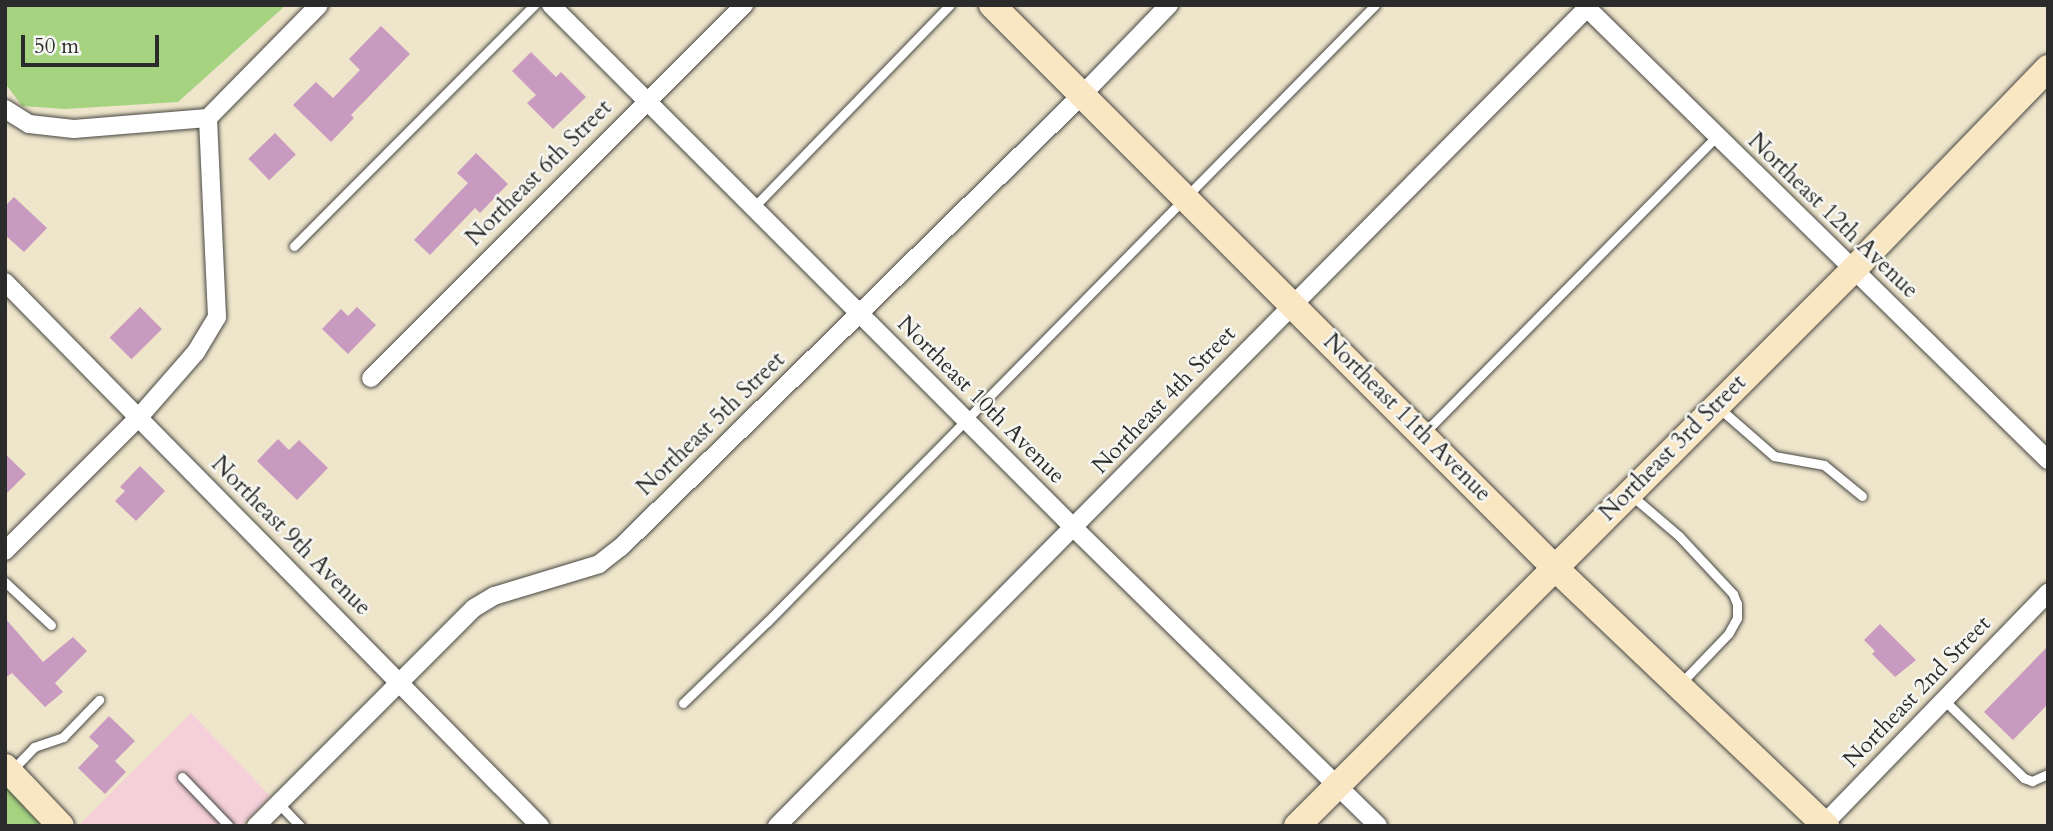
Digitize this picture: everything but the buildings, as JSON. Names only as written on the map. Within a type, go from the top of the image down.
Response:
[{"type":"street","points":[[5,109],[29,124],[74,129],[208,118],[319,5]]},
{"type":"street","name":"Northeast 10th Avenue","points":[[551,5],[1073,527],[1378,826]]},
{"type":"street","name":"Northeast 6th Street","points":[[371,378],[646,100],[744,5]]},
{"type":"street","name":"Northeast 11th Avenue","points":[[992,5],[1554,566],[1824,825]]},
{"type":"street","name":"Northeast 5th Street","points":[[256,826],[474,608],[494,596],[599,564],[610,556],[1083,94],[1169,5]]},
{"type":"street","name":"Northeast 12th Avenue","points":[[1586,7],[2048,460]]},
{"type":"street","name":"Northeast 4th Street","points":[[777,826],[1586,7]]},
{"type":"street","name":"Northeast 3rd Street","points":[[1297,826],[1554,566],[1853,270],[2048,68]]},
{"type":"street","points":[[5,551],[140,416],[196,352],[217,317],[208,118]]},
{"type":"street","name":"Northeast 9th Avenue","points":[[5,282],[140,416],[540,826]]},
{"type":"street","name":"Northeast 2nd Street","points":[[1824,825],[2048,593]]},
{"type":"street","points":[[7,770],[61,826]]},
{"type":"lane","points":[[294,246],[534,5]]},
{"type":"lane","points":[[754,207],[950,5]]},
{"type":"lane","points":[[683,703],[967,420],[1375,5]]},
{"type":"lane","points":[[1423,434],[1717,136]]},
{"type":"lane","points":[[1716,405],[1774,456],[1824,465],[1862,496]]},
{"type":"lane","points":[[1629,493],[1679,537],[1733,594],[1737,604],[1737,618],[1728,634],[1679,685]]},
{"type":"lane","points":[[5,582],[51,625]]},
{"type":"lane","points":[[7,770],[34,747],[63,737],[99,700]]},
{"type":"lane","points":[[1944,700],[2024,778],[2032,781],[2048,774]]},
{"type":"lane","points":[[182,777],[229,826]]},
{"type":"lane","points":[[278,803],[300,826]]},
{"type":"shaded area","points":[[191,713],[270,796],[241,826],[78,826]]},
{"type":"green space","points":[[5,5],[286,5],[178,102],[65,109],[22,106],[5,83]]},
{"type":"green space","points":[[5,781],[48,826],[5,826]]}]
